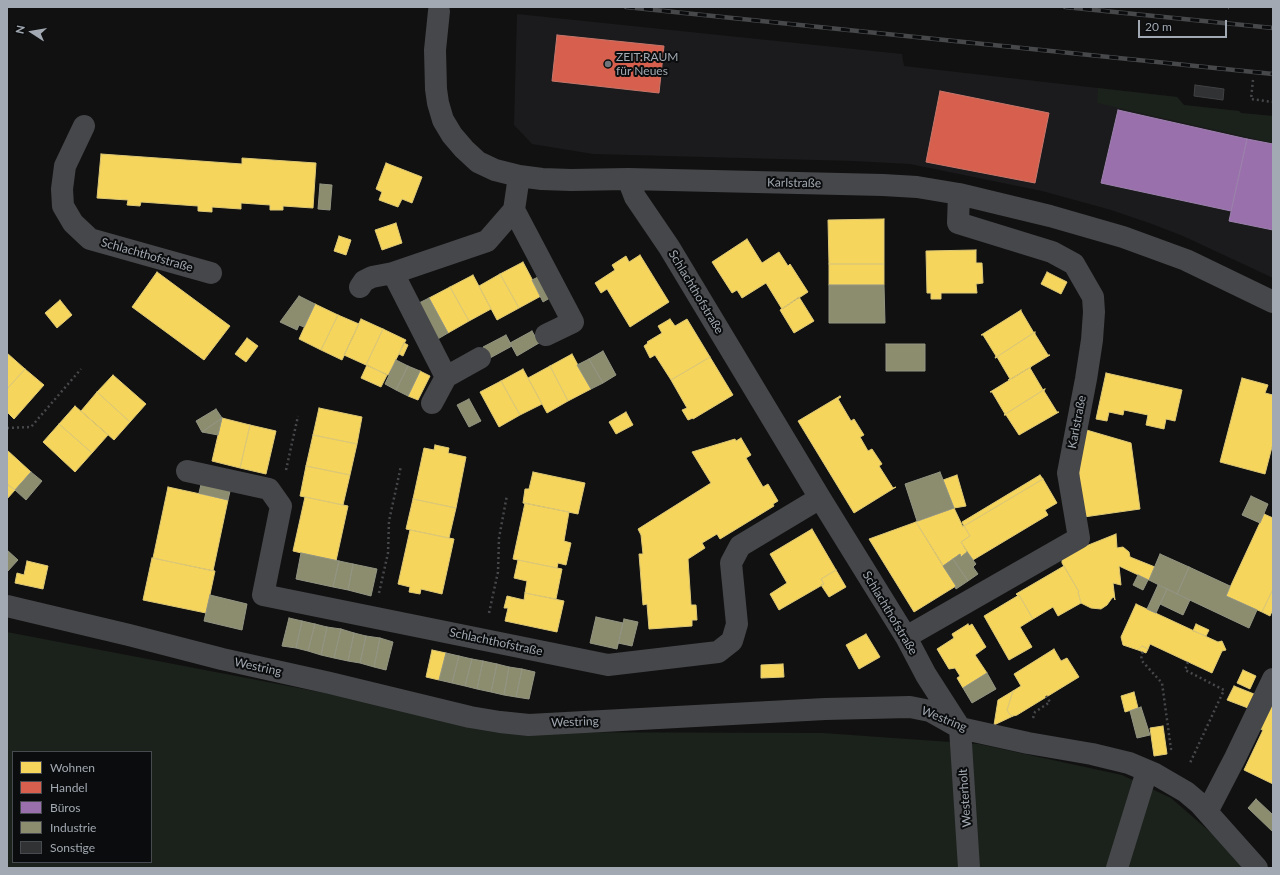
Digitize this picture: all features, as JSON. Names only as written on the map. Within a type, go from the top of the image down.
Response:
[{"type":"street","points":[[439,11],[435,50],[436,89],[438,103],[443,120],[456,140],[478,162],[495,170],[519,176],[571,180],[628,179]]},
{"type":"street","name":"Schlachthofstraße","points":[[84,126],[65,166],[62,188],[63,206],[73,223],[90,239],[211,273]]},
{"type":"street","points":[[360,287],[364,281],[372,277],[393,273],[487,240],[514,210],[519,176]]},
{"type":"street","name":"Schlachthofstraße","points":[[628,179],[635,197],[669,247],[820,498],[906,637],[926,675],[960,728]]},
{"type":"street","name":"Karlstraße","points":[[628,179],[883,185],[917,187],[959,194],[1050,216],[1123,238],[1186,260],[1273,302]]},
{"type":"street","name":"Karlstraße","points":[[906,637],[1079,538],[1068,473],[1092,340],[1094,312],[1093,297],[1074,264],[1052,252],[958,223],[959,194]]},
{"type":"street","points":[[514,210],[573,322],[546,335]]},
{"type":"street","points":[[393,273],[446,377]]},
{"type":"street","points":[[432,403],[446,377],[480,358]]},
{"type":"street","points":[[187,471],[270,489],[281,506]]},
{"type":"street","name":"Schlachthofstraße","points":[[281,506],[263,594],[608,665],[718,652],[732,641],[737,624],[731,563],[740,546],[820,498]]},
{"type":"street","name":"Westring","points":[[7,606],[222,659],[330,683],[470,717],[500,722],[529,725],[825,709],[910,707],[930,711],[960,728],[1028,743],[1092,754],[1128,763],[1166,780],[1186,792],[1199,803],[1257,868]]},
{"type":"street","points":[[1207,812],[1235,758],[1273,678]]},
{"type":"street","name":"Westerholt","points":[[960,728],[969,868]]},
{"type":"street","points":[[1117,868],[1146,771]]},
{"type":"path","points":[[1253,80],[1251,99],[1273,102]]},
{"type":"path","points":[[7,428],[30,428],[81,369]]},
{"type":"path","points":[[281,506],[283,483],[298,416]]},
{"type":"path","points":[[374,617],[388,553],[389,521],[401,466]]},
{"type":"path","points":[[483,639],[498,572],[499,538],[507,495]]},
{"type":"path","points":[[1143,652],[1141,655],[1142,661],[1162,683],[1171,749],[1169,755]]},
{"type":"path","points":[[1187,770],[1224,690],[1185,670],[1188,662]]},
{"type":"path","points":[[1030,724],[1035,712],[1050,702],[1046,696]]},
{"type":"shaded area","points":[[517,14],[902,54],[904,66],[1177,97],[1184,105],[1273,116],[1273,278],[1183,236],[1111,210],[1042,191],[910,164],[853,161],[593,154],[532,144],[514,125]]},
{"type":"shaded area","points":[[1098,88],[1177,97],[1184,105],[1273,116],[1273,143],[1097,103]]},
{"type":"shaded area","points":[[7,632],[528,732],[823,733],[979,744],[1122,775],[1171,798],[1216,837],[1243,868],[7,868]]},
{"type":"building: Wohnen","points":[[101,154],[242,164],[242,158],[316,163],[313,208],[283,206],[283,210],[270,210],[270,205],[241,203],[241,209],[212,207],[212,212],[198,211],[198,206],[141,202],[140,206],[127,205],[128,200],[97,198]]},
{"type":"building: Wohnen","points":[[386,163],[422,177],[412,203],[402,199],[398,207],[379,200],[382,192],[376,189]]},
{"type":"building: Wohnen","points":[[884,219],[884,264],[829,264],[828,220]]},
{"type":"building: Wohnen","points":[[396,223],[402,243],[382,250],[375,230]]},
{"type":"building: Wohnen","points":[[339,236],[351,240],[346,255],[334,251]]},
{"type":"building: Wohnen","points":[[747,239],[762,263],[779,252],[788,266],[790,264],[808,292],[782,309],[766,283],[742,298],[737,290],[732,293],[712,262]]},
{"type":"building: Wohnen","points":[[976,250],[976,263],[982,263],[983,283],[976,284],[977,293],[941,293],[941,299],[931,299],[931,293],[927,293],[926,251]]},
{"type":"building: Wohnen","points":[[640,255],[669,302],[630,327],[607,289],[601,293],[595,283],[615,270],[612,265],[626,256],[629,262]]},
{"type":"building: Wohnen","points":[[523,262],[541,296],[519,308],[500,274]]},
{"type":"building: Wohnen","points":[[829,264],[884,264],[884,285],[829,285]]},
{"type":"building: Wohnen","points":[[157,272],[230,326],[204,360],[132,307]]},
{"type":"building: Wohnen","points":[[1047,272],[1067,282],[1061,294],[1041,284]]},
{"type":"building: Wohnen","points":[[500,274],[519,308],[497,320],[479,286]]},
{"type":"building: Wohnen","points":[[473,275],[491,309],[469,321],[450,287]]},
{"type":"building: Wohnen","points":[[450,287],[469,321],[448,333],[429,298]]},
{"type":"building: Wohnen","points":[[799,297],[814,321],[794,333],[780,310]]},
{"type":"building: Wohnen","points":[[60,300],[72,315],[57,328],[45,313]]},
{"type":"building: Wohnen","points":[[315,304],[338,315],[321,350],[299,339]]},
{"type":"building: Wohnen","points":[[1021,310],[1034,333],[995,358],[996,356],[983,335],[981,335]]},
{"type":"building: Wohnen","points":[[338,315],[359,324],[342,360],[321,350]]},
{"type":"building: Wohnen","points":[[361,319],[383,329],[366,365],[344,355]]},
{"type":"building: Wohnen","points":[[670,319],[675,326],[687,319],[710,357],[671,380],[655,355],[650,358],[644,346],[648,343],[647,342],[662,333],[658,326]]},
{"type":"building: Wohnen","points":[[383,329],[406,340],[388,375],[366,365]]},
{"type":"building: Wohnen","points":[[1035,332],[1048,355],[1050,355],[1009,380],[1008,380],[1010,379],[997,357],[995,358]]},
{"type":"building: Wohnen","points":[[247,338],[258,346],[246,362],[235,354]]},
{"type":"building: Wohnen","points":[[404,343],[408,345],[403,356],[399,354]]},
{"type":"building: Wohnen","points":[[7,353],[25,369],[7,389]]},
{"type":"building: Wohnen","points":[[572,354],[591,389],[568,401],[550,366]]},
{"type":"building: Wohnen","points":[[710,357],[733,395],[693,419],[688,420],[682,410],[687,408],[671,380]]},
{"type":"building: Wohnen","points":[[367,365],[387,375],[381,387],[361,378]]},
{"type":"building: Wohnen","points":[[550,366],[568,401],[547,413],[528,378]]},
{"type":"building: Wohnen","points":[[1031,367],[1030,368],[1043,390],[1045,389],[1004,415],[1005,414],[992,392],[990,392]]},
{"type":"building: Wohnen","points":[[25,369],[44,385],[14,419],[7,412],[7,389]]},
{"type":"building: Wohnen","points":[[523,369],[542,404],[520,415],[501,381]]},
{"type":"building: Wohnen","points":[[420,371],[430,376],[418,400],[408,396]]},
{"type":"building: Wohnen","points":[[1106,373],[1182,390],[1175,421],[1166,419],[1164,429],[1146,425],[1148,415],[1124,410],[1123,415],[1109,412],[1107,421],[1096,419]]},
{"type":"building: Wohnen","points":[[113,375],[146,404],[130,422],[97,392]]},
{"type":"building: Wohnen","points":[[1242,378],[1268,385],[1265,393],[1273,395],[1273,443],[1265,474],[1220,462]]},
{"type":"building: Wohnen","points":[[501,381],[520,415],[499,427],[480,392]]},
{"type":"building: Wohnen","points":[[1045,389],[1044,391],[1057,412],[1059,412],[1019,435],[1006,415],[1004,415]]},
{"type":"building: Wohnen","points":[[97,392],[130,422],[114,440],[81,411]]},
{"type":"building: Wohnen","points":[[840,396],[841,397],[838,399],[851,421],[854,419],[864,435],[860,437],[868,451],[872,449],[882,464],[879,466],[893,488],[896,487],[854,513],[798,421]]},
{"type":"building: Wohnen","points":[[75,406],[108,435],[92,453],[59,424]]},
{"type":"building: Wohnen","points":[[319,408],[362,417],[357,444],[313,435]]},
{"type":"building: Wohnen","points":[[626,412],[633,425],[616,434],[609,422]]},
{"type":"building: Wohnen","points":[[222,418],[250,425],[240,468],[212,461]]},
{"type":"building: Wohnen","points":[[59,424],[92,453],[75,472],[43,442]]},
{"type":"building: Wohnen","points":[[250,425],[276,431],[266,474],[240,468]]},
{"type":"building: Wohnen","points":[[1083,429],[1131,443],[1140,509],[1084,517],[1079,478]]},
{"type":"building: Wohnen","points":[[313,435],[357,444],[350,475],[306,466]]},
{"type":"building: Wohnen","points":[[741,438],[751,455],[746,458],[763,487],[768,484],[778,501],[773,504],[774,506],[720,539],[717,534],[702,543],[705,548],[688,559],[691,605],[696,605],[697,620],[692,620],[692,626],[649,629],[647,604],[643,605],[639,554],[643,554],[641,535],[638,529],[711,483],[692,452],[735,439],[736,441]]},
{"type":"building: Wohnen","points":[[435,445],[449,448],[448,453],[466,457],[456,508],[413,499],[424,448],[434,450]]},
{"type":"building: Wohnen","points":[[7,450],[31,472],[15,490],[7,484]]},
{"type":"building: Wohnen","points":[[306,466],[350,475],[343,505],[300,496]]},
{"type":"building: Wohnen","points":[[533,472],[585,483],[578,514],[523,503],[525,489],[529,489]]},
{"type":"building: Wohnen","points":[[957,475],[966,506],[954,508],[943,480]]},
{"type":"building: Wohnen","points":[[1040,475],[1043,479],[964,526],[962,522]]},
{"type":"building: Wohnen","points":[[1043,479],[1057,503],[1045,510],[1048,515],[973,560],[961,542],[970,536],[964,526]]},
{"type":"building: Wohnen","points":[[7,484],[15,490],[7,499]]},
{"type":"building: Wohnen","points":[[168,487],[228,500],[213,571],[153,558]]},
{"type":"building: Wohnen","points":[[305,497],[348,506],[336,561],[293,551]]},
{"type":"building: Wohnen","points":[[413,499],[456,508],[449,538],[406,529]]},
{"type":"building: Wohnen","points":[[525,503],[569,512],[564,541],[571,543],[566,565],[558,563],[557,568],[513,559]]},
{"type":"building: Wohnen","points":[[954,508],[963,527],[964,526],[970,536],[961,542],[967,552],[961,557],[960,554],[943,566],[916,522]]},
{"type":"building: Wohnen","points":[[1264,514],[1273,518],[1273,589],[1262,612],[1226,596]]},
{"type":"building: Wohnen","points":[[916,522],[956,586],[914,612],[869,539]]},
{"type":"building: Wohnen","points":[[812,529],[836,570],[821,579],[824,584],[779,610],[770,594],[787,583],[770,554]]},
{"type":"building: Wohnen","points":[[410,530],[454,539],[442,594],[421,589],[420,594],[409,592],[410,587],[398,584]]},
{"type":"building: Wohnen","points":[[1116,534],[1117,548],[1123,547],[1129,552],[1130,557],[1155,567],[1149,580],[1119,566],[1121,585],[1113,583],[1115,600],[1114,597],[1112,598],[1107,605],[1101,609],[1091,608],[1081,603],[1079,592],[1062,563],[1062,558],[1066,554]]},
{"type":"building: Wohnen","points":[[152,558],[215,571],[206,613],[143,600]]},
{"type":"building: Wohnen","points":[[518,560],[562,569],[556,599],[525,593],[527,581],[514,578]]},
{"type":"building: Wohnen","points":[[27,561],[48,566],[43,589],[15,583],[17,573],[24,575]]},
{"type":"building: Wohnen","points":[[1064,566],[1079,592],[1081,603],[1058,616],[1053,607],[1033,619],[1019,595],[1018,596],[1016,594]]},
{"type":"building: Wohnen","points":[[836,570],[846,587],[829,597],[821,585],[824,584],[821,579]]},
{"type":"building: Wohnen","points":[[1273,589],[1273,609],[1270,616],[1262,612]]},
{"type":"building: Wohnen","points":[[525,593],[564,601],[557,632],[505,621],[508,608],[504,608],[507,596],[524,600]]},
{"type":"building: Wohnen","points":[[1019,595],[1033,619],[1020,627],[1032,647],[1009,660],[984,616]]},
{"type":"building: Wohnen","points":[[1136,604],[1218,642],[1222,641],[1226,650],[1222,651],[1212,673],[1150,644],[1148,649],[1142,646],[1138,650],[1123,645],[1121,637]]},
{"type":"building: Wohnen","points":[[968,624],[969,626],[972,624],[986,647],[975,655],[987,673],[963,688],[957,678],[960,676],[955,668],[949,669],[937,649],[954,638],[952,634]]},
{"type":"building: Wohnen","points":[[1196,624],[1209,630],[1206,636],[1193,631]]},
{"type":"building: Wohnen","points":[[866,634],[880,657],[859,669],[846,645]]},
{"type":"building: Wohnen","points":[[1142,646],[1148,649],[1146,653],[1138,650]]},
{"type":"building: Wohnen","points":[[1054,649],[1061,661],[1067,658],[1079,677],[1017,715],[1010,715],[1007,710],[1013,691],[1021,686],[1014,674]]},
{"type":"building: Wohnen","points":[[432,650],[446,653],[439,680],[426,677]]},
{"type":"building: Wohnen","points":[[783,664],[784,677],[761,678],[761,665]]},
{"type":"building: Wohnen","points":[[1243,670],[1256,676],[1250,689],[1237,683]]},
{"type":"building: Wohnen","points":[[1234,686],[1254,694],[1248,708],[1227,700]]},
{"type":"building: Wohnen","points":[[1013,691],[1007,710],[1010,715],[1013,716],[994,725],[998,700]]},
{"type":"building: Wohnen","points":[[1134,692],[1138,708],[1125,712],[1121,696]]},
{"type":"building: Wohnen","points":[[1273,700],[1273,784],[1244,770],[1263,730],[1259,729]]},
{"type":"building: Wohnen","points":[[1163,726],[1167,754],[1154,756],[1150,728]]},
{"type":"building: Handel","name":"ZEIT:RAUM für Neues","points":[[557,35],[664,46],[659,93],[552,81]]},
{"type":"building: Handel","points":[[940,91],[1049,113],[1035,183],[926,162]]},
{"type":"building: Büros","points":[[1118,110],[1247,139],[1231,211],[1101,183]]},
{"type":"building: Büros","points":[[1247,139],[1273,144],[1273,230],[1229,221]]},
{"type":"building: Industrie","points":[[320,184],[332,185],[330,210],[318,209]]},
{"type":"building: Industrie","points":[[544,274],[555,295],[543,302],[532,280]]},
{"type":"building: Industrie","points":[[829,285],[884,285],[885,323],[829,323]]},
{"type":"building: Industrie","points":[[299,296],[315,304],[304,327],[299,325],[297,330],[280,322]]},
{"type":"building: Industrie","points":[[429,298],[448,333],[436,340],[417,304]]},
{"type":"building: Industrie","points":[[532,331],[539,343],[517,356],[510,343]]},
{"type":"building: Industrie","points":[[506,335],[512,346],[490,358],[483,347]]},
{"type":"building: Industrie","points":[[886,344],[925,344],[925,371],[886,371]]},
{"type":"building: Industrie","points":[[603,351],[616,375],[603,383],[589,359]]},
{"type":"building: Industrie","points":[[589,359],[603,383],[591,389],[577,365]]},
{"type":"building: Industrie","points":[[396,360],[408,366],[396,390],[385,384]]},
{"type":"building: Industrie","points":[[408,366],[420,371],[408,396],[396,390]]},
{"type":"building: Industrie","points":[[469,399],[481,421],[469,427],[457,405]]},
{"type":"building: Industrie","points":[[216,409],[222,418],[202,432],[196,421]]},
{"type":"building: Industrie","points":[[222,418],[218,435],[202,432]]},
{"type":"building: Industrie","points":[[31,472],[42,481],[26,500],[15,490]]},
{"type":"building: Industrie","points":[[940,472],[954,508],[917,521],[905,484]]},
{"type":"building: Industrie","points":[[202,480],[231,487],[228,500],[199,493]]},
{"type":"building: Industrie","points":[[1251,496],[1268,504],[1260,523],[1242,515]]},
{"type":"building: Industrie","points":[[7,550],[18,560],[7,572]]},
{"type":"building: Industrie","points":[[967,552],[976,564],[973,567],[978,574],[968,581],[953,559],[960,554],[961,557]]},
{"type":"building: Industrie","points":[[301,553],[339,561],[333,587],[296,579]]},
{"type":"building: Industrie","points":[[1160,554],[1189,567],[1177,594],[1149,580]]},
{"type":"building: Industrie","points":[[953,559],[968,581],[956,589],[956,586],[943,566]]},
{"type":"building: Industrie","points":[[339,561],[353,564],[348,590],[333,587]]},
{"type":"building: Industrie","points":[[353,564],[377,569],[371,596],[348,590]]},
{"type":"building: Industrie","points":[[1189,567],[1230,586],[1226,596],[1257,610],[1249,628],[1177,594]]},
{"type":"building: Industrie","points":[[1138,575],[1148,580],[1143,590],[1133,585]]},
{"type":"building: Industrie","points":[[1158,585],[1167,589],[1156,613],[1147,609]]},
{"type":"building: Industrie","points":[[1167,589],[1190,600],[1183,615],[1160,604]]},
{"type":"building: Industrie","points":[[210,595],[247,604],[242,630],[204,621]]},
{"type":"building: Industrie","points":[[596,617],[623,623],[617,649],[590,643]]},
{"type":"building: Industrie","points":[[289,618],[302,621],[296,648],[282,646]]},
{"type":"building: Industrie","points":[[624,619],[638,622],[632,646],[618,643]]},
{"type":"building: Industrie","points":[[302,621],[315,624],[308,651],[296,648]]},
{"type":"building: Industrie","points":[[315,624],[327,627],[321,655],[308,651]]},
{"type":"building: Industrie","points":[[327,627],[341,629],[334,658],[321,655]]},
{"type":"building: Industrie","points":[[341,629],[354,633],[348,661],[334,658]]},
{"type":"building: Industrie","points":[[354,633],[366,636],[360,663],[348,661]]},
{"type":"building: Industrie","points":[[366,636],[380,638],[374,667],[360,663]]},
{"type":"building: Industrie","points":[[380,638],[393,642],[386,670],[374,667]]},
{"type":"building: Industrie","points":[[446,653],[459,656],[452,683],[439,680]]},
{"type":"building: Industrie","points":[[459,656],[472,659],[465,686],[452,683]]},
{"type":"building: Industrie","points":[[472,659],[483,661],[477,689],[465,686]]},
{"type":"building: Industrie","points":[[483,661],[497,664],[491,692],[477,689]]},
{"type":"building: Industrie","points":[[497,664],[509,667],[504,695],[491,692]]},
{"type":"building: Industrie","points":[[509,667],[522,669],[516,697],[504,695]]},
{"type":"building: Industrie","points":[[522,669],[535,672],[529,699],[516,697]]},
{"type":"building: Industrie","points":[[987,673],[996,689],[972,703],[963,688]]},
{"type":"building: Industrie","points":[[1141,707],[1150,735],[1137,738],[1130,711]]},
{"type":"building: Industrie","points":[[1256,799],[1273,815],[1273,832],[1248,808]]},
{"type":"building: Sonstige","points":[[1195,85],[1224,89],[1223,100],[1194,96]]},
{"type":"railway","points":[[626,7],[1273,74]]},
{"type":"railway","points":[[1065,7],[1273,28]]},
{"type":"place","name":"ZEIT:RAUM für Neues","points":[[608,64]]}]
